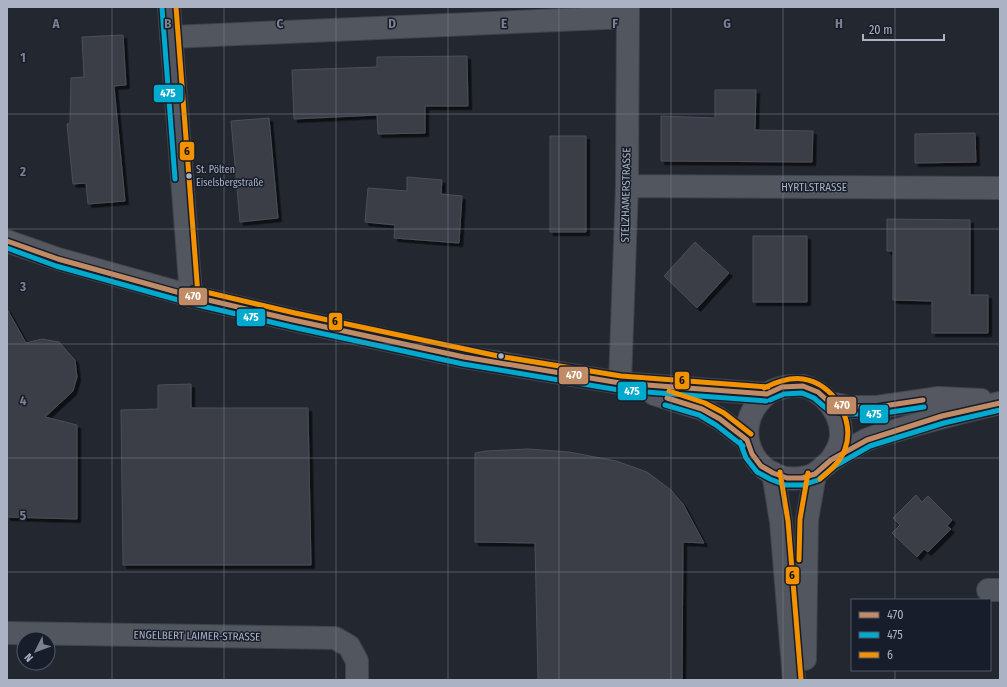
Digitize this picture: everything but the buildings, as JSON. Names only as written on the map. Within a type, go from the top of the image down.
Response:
[{"type":"main road","points":[[7,241],[58,259],[191,296],[293,320],[464,356],[620,383],[767,394]]},
{"type":"main road","points":[[620,383],[702,409],[720,419],[747,440]]},
{"type":"main road","points":[[823,467],[839,445],[842,433],[839,419],[830,403],[818,392],[803,386],[782,387],[767,394],[755,407],[748,421],[747,440],[752,454],[762,466],[773,473],[787,478],[802,478],[823,467],[867,440],[942,416],[1000,402]]},
{"type":"main road","points":[[830,403],[849,407],[877,407],[939,398],[1000,402]]},
{"type":"street","points":[[169,7],[191,296]]},
{"type":"street","points":[[171,37],[628,12]]},
{"type":"street","name":"STELZHAMERSTRASSE","points":[[620,383],[627,186],[628,12]]},
{"type":"street","name":"HYRTLSTRASSE","points":[[627,186],[1000,188]]},
{"type":"street","points":[[805,680],[807,520],[823,467]]},
{"type":"street","points":[[773,473],[781,522],[794,680]]},
{"type":"street","name":"ENGELBERT LAIMER-STRASSE","points":[[7,633],[335,638],[349,646],[357,661],[357,680]]},
{"type":"transit line","name":"6","points":[[176,7],[198,295]]},
{"type":"transit line","name":"475","points":[[162,8],[175,179]]},
{"type":"transit line","name":"470","points":[[7,241],[58,259],[191,296],[464,357],[620,383],[767,394]]},
{"type":"transit line","name":"475","points":[[7,248],[56,266],[189,303],[463,364],[619,390],[766,401]]},
{"type":"transit line","name":"6","points":[[193,289],[295,313],[498,356],[621,376],[768,387]]},
{"type":"transit line","name":"6","points":[[764,388],[783,380],[803,379],[814,382],[824,388],[832,395],[839,405],[844,415],[848,438],[843,454],[838,462],[820,479]]},
{"type":"transit line","name":"470","points":[[767,394],[782,387],[803,386],[818,392],[830,403],[849,407],[877,407],[923,400]]},
{"type":"transit line","name":"6","points":[[669,391],[705,403],[724,413],[751,434]]},
{"type":"transit line","name":"475","points":[[770,400],[784,394],[802,393],[814,398],[827,409],[849,414],[878,414],[924,407]]},
{"type":"transit line","name":"470","points":[[667,398],[702,409],[720,419],[747,440]]},
{"type":"transit line","name":"470","points":[[747,440],[752,454],[761,466],[773,473],[787,478],[802,478],[815,474],[831,460],[867,440],[942,416],[1000,403]]},
{"type":"transit line","name":"475","points":[[665,405],[699,415],[716,425],[743,446]]},
{"type":"transit line","name":"475","points":[[740,442],[746,458],[757,472],[785,485],[803,485],[818,480],[835,466],[870,446],[944,423],[1000,410]]},
{"type":"transit line","name":"6","points":[[780,472],[788,521],[801,679]]},
{"type":"transit line","name":"6","points":[[799,560],[800,519],[808,473]]},
{"type":"place","name":"St. Pölten Eiselsbergstraße","points":[[189,176]]}]
